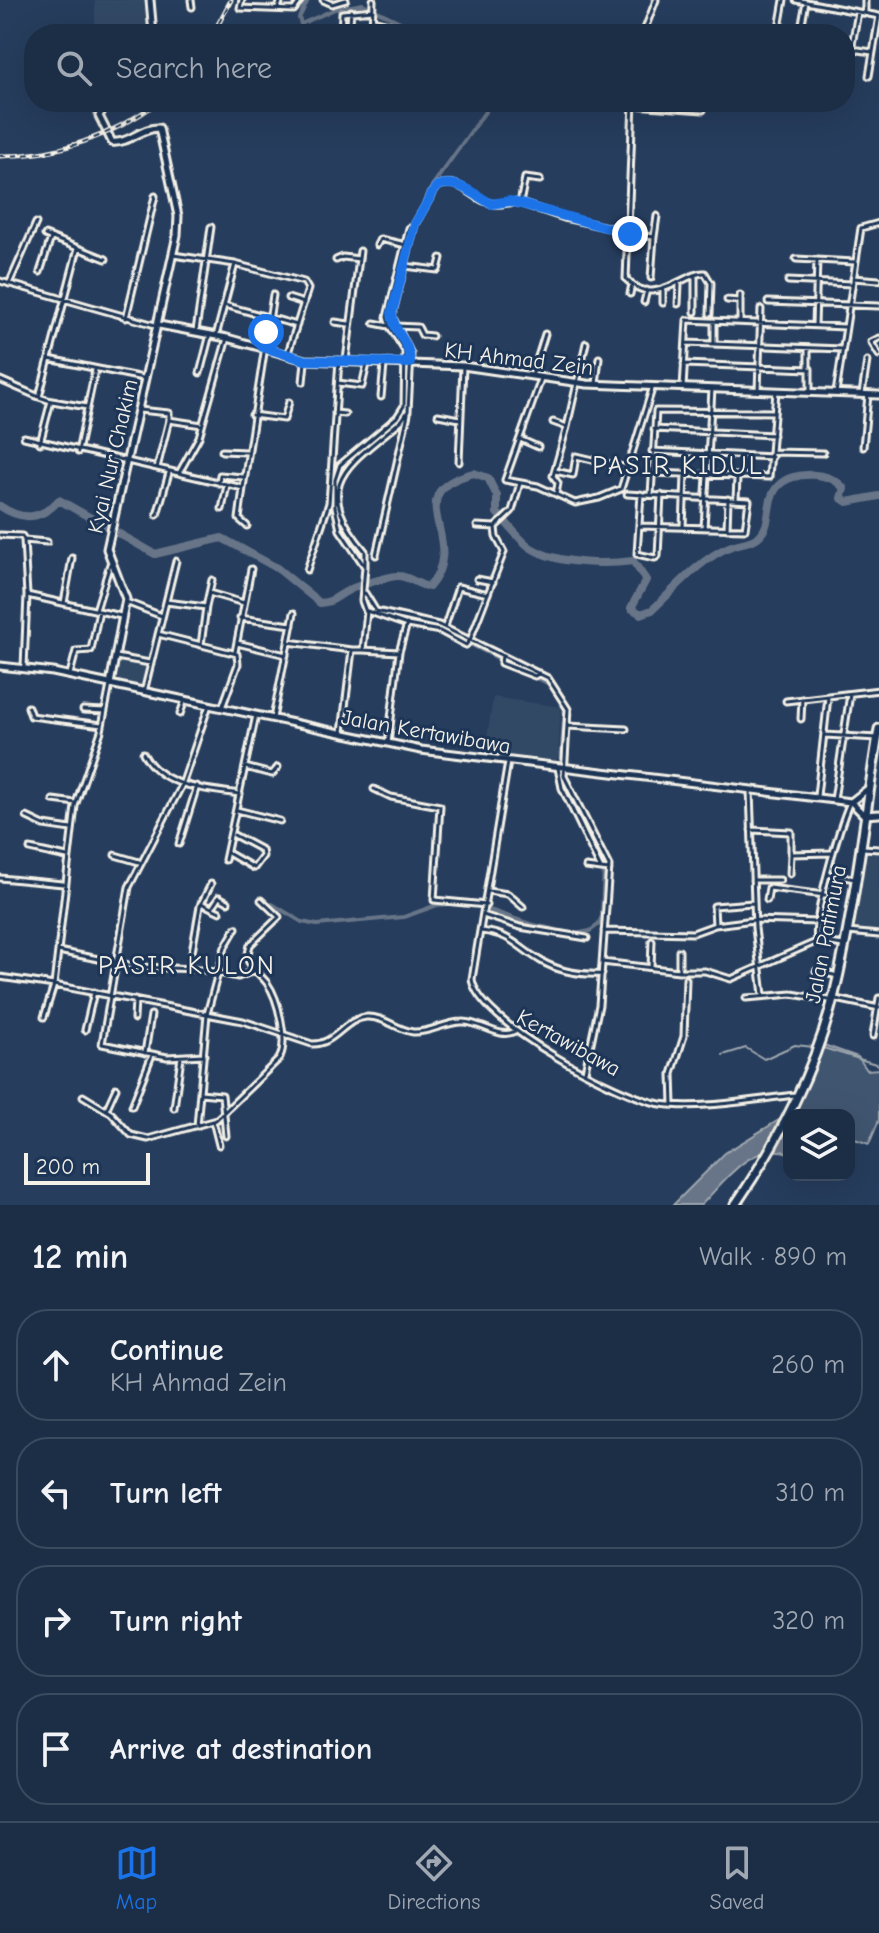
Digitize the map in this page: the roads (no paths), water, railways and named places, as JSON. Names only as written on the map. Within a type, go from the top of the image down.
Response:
[{"type":"highway","name":"Jalan Patimura","points":[[735,1205],[754,1177],[792,1105],[833,1000],[848,932],[879,729]]},
{"type":"street","points":[[150,0],[152,24]]},
{"type":"street","points":[[191,0],[192,7]]},
{"type":"street","points":[[242,0],[240,8],[297,10],[301,0]]},
{"type":"street","points":[[260,7],[262,0]]},
{"type":"street","points":[[278,8],[281,0]]},
{"type":"street","points":[[323,0],[327,4],[346,0]]},
{"type":"street","points":[[647,24],[656,0]]},
{"type":"street","points":[[780,24],[784,0]]},
{"type":"street","points":[[796,0],[879,16],[869,76]]},
{"type":"street","points":[[865,0],[865,13]]},
{"type":"street","points":[[802,24],[806,2]]},
{"type":"street","points":[[341,24],[342,13],[373,4],[373,24]]},
{"type":"street","points":[[350,24],[351,11]]},
{"type":"street","points":[[855,30],[858,12]]},
{"type":"street","points":[[373,20],[389,24]]},
{"type":"street","points":[[855,49],[873,52]]},
{"type":"street","name":"Kyai Nur Chakim","points":[[100,112],[99,119],[112,142],[122,142],[154,127],[161,132],[166,174],[178,216],[159,325],[107,549],[110,564],[126,592],[126,602]]},
{"type":"street","points":[[630,294],[632,284],[626,274],[633,112]]},
{"type":"street","points":[[520,203],[525,178],[540,180]]},
{"type":"street","points":[[376,555],[408,411],[409,345],[392,326],[388,313],[415,224],[439,185],[457,185],[491,204],[520,203],[564,218],[654,237]]},
{"type":"street","points":[[126,318],[155,196]]},
{"type":"street","points":[[651,278],[657,216]]},
{"type":"street","points":[[9,284],[36,223]]},
{"type":"street","points":[[836,393],[862,226],[879,223]]},
{"type":"street","points":[[196,331],[211,227]]},
{"type":"street","points":[[392,326],[392,313],[405,266],[409,228]]},
{"type":"street","points":[[45,235],[106,259]]},
{"type":"street","points":[[40,272],[52,237]]},
{"type":"street","points":[[377,245],[381,239],[407,246]]},
{"type":"street","points":[[39,397],[78,248]]},
{"type":"street","points":[[307,570],[328,507],[338,383],[360,251]]},
{"type":"street","points":[[173,255],[207,258],[304,282],[308,289],[287,356]]},
{"type":"street","points":[[336,260],[343,257],[359,259]]},
{"type":"street","points":[[405,266],[437,270],[441,258]]},
{"type":"street","points":[[796,259],[855,262]]},
{"type":"street","points":[[815,325],[817,260]]},
{"type":"street","points":[[200,373],[235,264]]},
{"type":"street","points":[[632,284],[663,289],[679,285],[700,271],[711,278],[710,314]]},
{"type":"street","points":[[695,275],[695,312]]},
{"type":"street","points":[[853,278],[879,280]]},
{"type":"street","points":[[0,281],[159,325]]},
{"type":"street","points":[[788,281],[852,284]]},
{"type":"street","points":[[678,304],[679,285]]},
{"type":"street","points":[[644,302],[648,288]]},
{"type":"street","points":[[663,289],[663,303]]},
{"type":"street","points":[[247,526],[239,519],[252,415],[273,295]]},
{"type":"street","points":[[740,295],[740,322]]},
{"type":"street","points":[[288,298],[304,303]]},
{"type":"street","points":[[727,300],[741,301]]},
{"type":"street","points":[[768,302],[879,306]]},
{"type":"street","points":[[224,305],[297,325]]},
{"type":"street","points":[[758,390],[761,309]]},
{"type":"street","points":[[683,388],[687,320],[845,327]]},
{"type":"street","points":[[714,321],[714,343]]},
{"type":"street","points":[[335,322],[349,324]]},
{"type":"street","points":[[374,323],[418,327],[422,335],[432,336]]},
{"type":"street","name":"KH Ahmad Zein","points":[[159,325],[227,338],[305,360],[463,366],[578,383],[879,395]]},
{"type":"street","points":[[532,376],[545,334]]},
{"type":"street","points":[[179,473],[195,447],[227,338]]},
{"type":"street","points":[[879,338],[871,340],[879,355]]},
{"type":"street","points":[[556,494],[558,483],[553,478],[586,343]]},
{"type":"street","points":[[685,343],[842,349]]},
{"type":"street","points":[[808,347],[808,368]]},
{"type":"street","points":[[596,384],[599,358]]},
{"type":"street","points":[[49,359],[146,379]]},
{"type":"street","points":[[303,382],[305,360]]},
{"type":"street","points":[[338,383],[364,385],[367,361]]},
{"type":"street","points":[[863,447],[867,361]]},
{"type":"street","points":[[381,397],[384,362]]},
{"type":"street","points":[[684,364],[808,368],[812,371],[810,393]]},
{"type":"street","points":[[459,462],[463,366]]},
{"type":"street","points":[[78,452],[95,368]]},
{"type":"street","points":[[363,650],[368,610],[366,554],[347,531],[337,507],[340,465],[401,412],[407,378]]},
{"type":"street","points":[[541,379],[505,476],[509,483],[520,483],[575,503],[617,493],[653,386]]},
{"type":"street","points":[[0,380],[51,401],[87,407]]},
{"type":"street","points":[[704,528],[712,388]]},
{"type":"street","points":[[651,473],[769,477],[776,391]]},
{"type":"street","points":[[40,443],[51,401]]},
{"type":"street","points":[[252,415],[284,419],[289,402]]},
{"type":"street","points":[[139,410],[169,413],[157,468]]},
{"type":"street","points":[[337,491],[346,466],[402,420],[408,411]]},
{"type":"street","points":[[651,495],[652,451],[658,411],[774,412]]},
{"type":"street","points":[[335,413],[345,414]]},
{"type":"street","points":[[438,415],[460,419]]},
{"type":"street","points":[[169,420],[202,425]]},
{"type":"street","points":[[553,422],[567,427]]},
{"type":"street","points":[[654,429],[773,435]]},
{"type":"street","points":[[24,437],[243,488]]},
{"type":"street","points":[[520,439],[538,447]]},
{"type":"street","points":[[222,451],[247,452]]},
{"type":"street","points":[[652,451],[772,457]]},
{"type":"street","points":[[772,452],[823,453]]},
{"type":"street","points":[[555,471],[573,475],[576,456],[627,468]]},
{"type":"street","points":[[157,515],[169,471]]},
{"type":"street","points":[[219,483],[221,474],[244,477]]},
{"type":"street","points":[[683,527],[685,475]]},
{"type":"street","points":[[736,499],[737,477]]},
{"type":"street","points":[[477,526],[497,525],[507,519],[520,483]]},
{"type":"street","points":[[222,509],[227,485]]},
{"type":"street","points":[[627,494],[749,501],[747,526],[739,530],[640,526]]},
{"type":"street","points":[[641,494],[637,554],[655,558],[658,556],[661,495]]},
{"type":"street","points":[[727,529],[728,499]]},
{"type":"street","points":[[328,507],[337,507]]},
{"type":"street","points":[[469,642],[505,548],[496,537],[497,525]]},
{"type":"street","points":[[0,535],[22,536],[24,540],[27,595],[24,667]]},
{"type":"street","points":[[24,540],[47,542]]},
{"type":"street","points":[[64,603],[72,558]]},
{"type":"street","points":[[144,692],[176,561]]},
{"type":"street","points":[[70,676],[76,651],[91,650],[97,610],[110,564]]},
{"type":"street","points":[[222,708],[238,662],[235,652],[251,569]]},
{"type":"street","points":[[477,579],[493,582]]},
{"type":"street","points":[[201,645],[212,580]]},
{"type":"street","points":[[444,628],[458,587],[488,594]]},
{"type":"street","points":[[209,593],[244,603]]},
{"type":"street","points":[[27,595],[124,616]]},
{"type":"street","points":[[44,1017],[54,985],[63,884],[76,803],[102,725],[126,602],[162,616]]},
{"type":"street","points":[[166,602],[206,607]]},
{"type":"street","points":[[368,610],[469,642]]},
{"type":"street","points":[[273,718],[294,613]]},
{"type":"street","points":[[240,618],[292,625]]},
{"type":"street","points":[[408,623],[444,628],[548,678],[566,703],[567,726],[561,768],[569,796],[605,869]]},
{"type":"street","points":[[388,743],[399,652],[408,623]]},
{"type":"street","points":[[158,634],[235,652]]},
{"type":"street","points":[[288,642],[399,652]]},
{"type":"street","points":[[237,643],[286,655]]},
{"type":"street","points":[[342,732],[352,650]]},
{"type":"street","points":[[116,657],[150,663]]},
{"type":"street","name":"Jalan Kertawibawa","points":[[0,666],[24,667],[70,676],[388,743],[508,762],[850,802]]},
{"type":"street","points":[[786,701],[879,690]]},
{"type":"street","points":[[834,800],[850,694]]},
{"type":"street","points":[[817,798],[828,697]]},
{"type":"street","points":[[801,719],[802,699]]},
{"type":"street","points":[[180,714],[185,700]]},
{"type":"street","points":[[204,1055],[152,1055],[103,1047],[129,887],[139,862],[182,785],[209,705]]},
{"type":"street","points":[[28,707],[31,716],[102,725]]},
{"type":"street","points":[[83,710],[105,711]]},
{"type":"street","points":[[225,860],[256,715]]},
{"type":"street","points":[[567,726],[626,729]]},
{"type":"street","points":[[824,735],[877,738]]},
{"type":"street","points":[[143,753],[154,768],[182,785],[240,794]]},
{"type":"street","name":"Kertawibawa","points":[[508,762],[480,930],[473,986],[478,1000],[515,1031],[585,1071],[648,1100],[673,1105],[796,1095]]},
{"type":"street","points":[[245,767],[272,774],[278,767]]},
{"type":"street","points":[[179,844],[197,786]]},
{"type":"street","points":[[818,941],[818,922],[831,853],[850,802],[869,788]]},
{"type":"street","points":[[374,789],[391,797],[440,806],[434,900],[485,906]]},
{"type":"street","points":[[750,791],[754,920],[763,995]]},
{"type":"street","points":[[569,796],[608,860],[605,869],[602,974],[585,1071]]},
{"type":"street","points":[[53,800],[76,803]]},
{"type":"street","points":[[850,802],[863,819],[879,814]]},
{"type":"street","points":[[237,810],[280,821]]},
{"type":"street","points":[[27,817],[44,825],[71,829]]},
{"type":"street","points":[[751,830],[791,832],[790,874]]},
{"type":"street","points":[[228,853],[254,868],[263,854],[232,835]]},
{"type":"street","points":[[859,847],[879,849]]},
{"type":"street","points":[[30,849],[67,857]]},
{"type":"street","points":[[791,854],[831,853]]},
{"type":"street","points":[[115,855],[139,862]]},
{"type":"street","points":[[586,867],[605,869]]},
{"type":"street","points":[[828,874],[855,879]]},
{"type":"street","points":[[0,878],[63,884]]},
{"type":"street","points":[[753,880],[780,880]]},
{"type":"street","points":[[189,969],[201,903],[211,884]]},
{"type":"street","points":[[767,900],[769,888],[825,895]]},
{"type":"street","points":[[488,891],[508,894],[523,907]]},
{"type":"street","points":[[212,908],[219,897],[228,902]]},
{"type":"street","points":[[83,1096],[107,1108],[137,1138],[148,1139],[213,1121],[279,1059],[283,1050],[270,987],[253,972],[247,958],[248,949],[277,918],[261,900]]},
{"type":"street","points":[[201,903],[220,912]]},
{"type":"street","points":[[715,925],[714,906],[753,903]]},
{"type":"street","points":[[484,914],[544,933],[587,938]]},
{"type":"street","points":[[604,931],[693,933],[715,925],[754,920],[818,922]]},
{"type":"street","points":[[197,1125],[207,1014],[217,973],[236,928]]},
{"type":"street","points":[[480,930],[509,936],[544,963],[577,974],[602,974]]},
{"type":"street","points":[[848,932],[879,935]]},
{"type":"street","points":[[651,968],[652,941]]},
{"type":"street","points":[[602,962],[705,971],[731,979],[818,941],[845,946]]},
{"type":"street","points":[[58,951],[115,963],[189,969],[238,977],[253,972]]},
{"type":"street","points":[[679,951],[679,971]]},
{"type":"street","points":[[816,971],[838,976]]},
{"type":"street","points":[[0,977],[207,1014],[279,1033],[307,1044],[323,1044],[347,1025],[365,1017],[413,1032],[464,1022],[505,1035],[515,1031]]},
{"type":"street","points":[[673,1105],[672,1074],[684,1036],[686,979]]},
{"type":"street","points":[[85,1030],[94,992]]},
{"type":"street","points":[[746,998],[810,995],[878,1008]]},
{"type":"street","points":[[873,1036],[879,998]]},
{"type":"street","points":[[134,1019],[135,1000]]},
{"type":"street","points":[[145,1053],[151,1015]]},
{"type":"street","points":[[132,1106],[152,1055]]},
{"type":"street","points":[[174,1108],[181,1057]]},
{"type":"street","points":[[107,1108],[116,1088]]},
{"type":"street","points":[[200,1093],[221,1094],[226,1136]]},
{"type":"street","points":[[213,1121],[219,1145]]},
{"type":"waterway","points":[[301,24],[299,18],[308,0]]},
{"type":"waterway","points":[[301,24],[335,9],[363,4],[404,24]]},
{"type":"waterway","points":[[365,446],[396,422],[406,404],[408,356],[389,316],[412,229],[432,186],[485,112]]},
{"type":"waterway","points":[[337,494],[337,479],[352,456]]},
{"type":"waterway","points":[[0,506],[16,514],[31,516],[38,515],[59,500],[155,554],[222,538],[277,568],[320,603],[359,586],[395,576],[429,587],[440,569],[442,552],[436,505],[439,492],[451,482],[474,473],[488,478],[497,496],[497,513],[533,549],[555,558],[582,562],[633,561],[646,580],[631,608],[641,614],[652,610],[688,575],[718,552],[758,537],[766,526],[774,492],[793,477],[812,475],[831,479],[844,489],[841,498],[847,502],[879,496]]},
{"type":"waterway","points":[[337,503],[347,534],[364,554]]},
{"type":"waterway","points":[[364,596],[367,607],[375,613]]},
{"type":"waterway","points":[[391,618],[434,626],[551,685]]},
{"type":"waterway","points":[[561,761],[565,705]]},
{"type":"waterway","points":[[475,905],[530,924],[575,934],[590,931],[598,925],[602,916],[604,863],[561,779]]},
{"type":"waterway","points":[[272,904],[302,922],[317,925],[404,917],[437,905],[458,903]]},
{"type":"waterway","points":[[723,1055],[746,1048],[764,1059],[795,1045],[814,1047]]},
{"type":"waterway","points":[[820,1047],[879,1065]]},
{"type":"railway","points":[[218,24],[231,0]]},
{"type":"railway","points":[[0,156],[42,152],[84,142],[144,112]]},
{"type":"district","name":"PASIR KIDUL","points":[[678,465]]},
{"type":"district","name":"PASIR KULON","points":[[187,965]]}]
